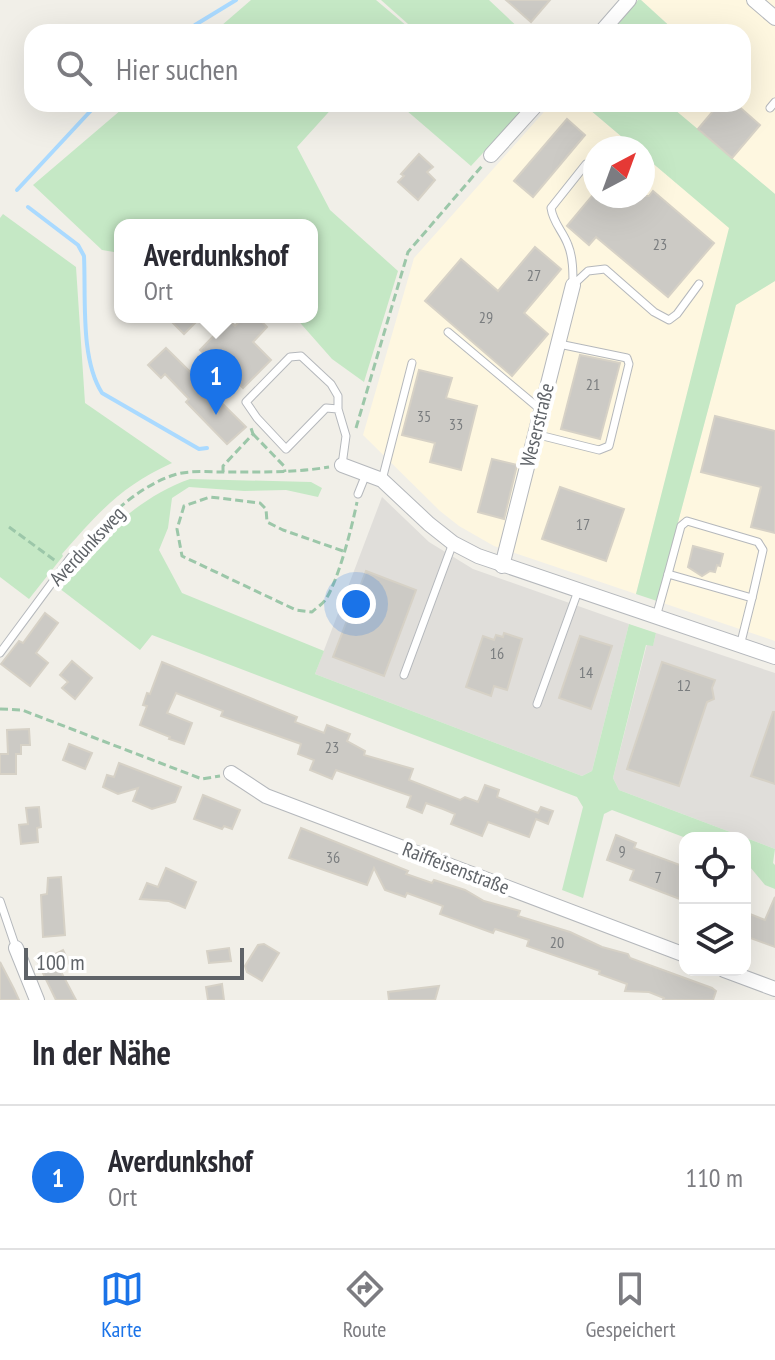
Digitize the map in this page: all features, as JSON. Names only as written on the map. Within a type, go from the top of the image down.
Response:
[{"type":"street","points":[[608,24],[629,0]]},
{"type":"street","points":[[754,0],[775,18]]},
{"type":"street","points":[[491,155],[530,112]]},
{"type":"street","name":"Weserstraße","points":[[502,566],[573,285]]},
{"type":"street","points":[[342,465],[382,480],[453,543],[502,566],[775,657]]},
{"type":"street","name":"Raiffeisenstraße","points":[[231,773],[266,796],[679,953]]},
{"type":"street","points":[[16,948],[37,1000]]},
{"type":"street","points":[[740,976],[775,989]]},
{"type":"lane","points":[[573,285],[568,244],[552,218],[551,208],[583,168]]},
{"type":"lane","points":[[573,285],[588,271],[605,269],[664,320],[669,320],[699,284]]},
{"type":"lane","points":[[448,332],[541,410]]},
{"type":"lane","points":[[535,434],[599,450],[609,446],[629,364],[627,358],[558,343]]},
{"type":"lane","points":[[338,409],[326,408],[286,449],[246,402],[290,357],[301,356],[331,384],[338,396],[338,409],[346,436],[342,465]]},
{"type":"lane","points":[[382,480],[412,363]]},
{"type":"lane","points":[[358,494],[366,474]]},
{"type":"lane","points":[[656,617],[681,526],[687,521],[758,542],[763,550],[740,646]]},
{"type":"lane","points":[[404,675],[453,543]]},
{"type":"lane","name":"Averdunksweg","points":[[0,653],[71,557]]},
{"type":"lane","points":[[668,574],[752,598]]},
{"type":"lane","points":[[537,704],[578,591]]},
{"type":"lane","points":[[0,901],[16,948]]},
{"type":"path","points":[[346,436],[354,436],[408,252],[491,155]]},
{"type":"path","points":[[257,418],[250,425],[253,434],[284,466],[285,472]]},
{"type":"path","points":[[223,472],[223,466],[253,434]]},
{"type":"path","name":"Averdunksweg","points":[[71,557],[116,512],[152,485],[174,475],[285,472],[342,465]]},
{"type":"path","points":[[343,551],[267,522],[266,509],[260,503],[210,497],[184,506],[177,529],[182,556],[296,610],[312,612],[325,599],[343,551],[358,494]]},
{"type":"path","points":[[9,527],[63,566]]},
{"type":"path","points":[[0,709],[22,710],[202,779],[231,773]]},
{"type":"shaded area","points":[[641,0],[775,0],[775,194],[675,112],[751,112],[751,24],[667,24]]},
{"type":"shaded area","points":[[544,112],[592,112],[621,136],[583,136],[583,208],[655,208],[655,165],[730,228],[636,594],[494,546],[459,526],[363,435],[414,258]]},
{"type":"shaded area","points":[[775,281],[775,641],[657,601],[736,304]]},
{"type":"shaded area","points":[[382,497],[429,542],[473,569],[629,624],[592,771],[582,776],[315,674]]},
{"type":"shaded area","points":[[656,633],[775,673],[775,849],[751,840],[751,832],[730,832],[619,790],[613,778],[647,644],[653,645]]},
{"type":"green space","points":[[251,0],[376,0],[404,24],[223,24]]},
{"type":"green space","points":[[381,0],[489,0],[514,24],[408,24]]},
{"type":"green space","points":[[641,0],[667,24],[618,24]]},
{"type":"green space","points":[[119,112],[329,112],[297,147],[330,210],[398,271],[364,382],[332,359],[300,323],[318,323],[318,219],[114,219],[114,252],[102,250],[33,185]]},
{"type":"green space","points":[[408,112],[521,112],[471,166]]},
{"type":"green space","points":[[592,112],[678,112],[775,194],[775,281],[736,305],[657,601],[636,594],[729,228],[655,165],[655,136],[621,136]]},
{"type":"green space","points":[[3,214],[76,267],[85,403],[172,463],[138,481],[99,513],[62,554],[29,599],[0,577],[0,218]]},
{"type":"green space","points":[[190,479],[311,482],[322,488],[318,497],[286,490],[189,487],[172,498],[168,528],[159,550],[182,593],[324,651],[315,674],[582,776],[592,771],[629,624],[656,633],[653,646],[646,645],[613,778],[619,790],[730,832],[679,832],[679,835],[612,810],[604,814],[583,898],[562,890],[583,807],[577,797],[152,635],[140,650],[55,585],[117,523],[170,487]]},
{"type":"green space","points":[[751,840],[775,849],[775,889],[765,885],[751,868]]},
{"type":"building","points":[[506,0],[550,0],[531,22]]},
{"type":"building","points":[[712,112],[745,112],[760,125],[732,158],[698,129]]},
{"type":"building","points":[[567,119],[585,135],[533,197],[514,181]]},
{"type":"building","points":[[419,154],[433,167],[427,172],[435,180],[418,200],[398,182]]},
{"type":"building","points":[[655,193],[714,243],[668,297],[596,237],[589,245],[567,226],[583,207],[655,208]]},
{"type":"building","points":[[535,247],[561,269],[524,313],[548,334],[512,376],[425,301],[461,259],[498,291]]},
{"type":"building","points":[[173,323],[195,323],[184,334]]},
{"type":"building","points":[[226,323],[235,326],[238,323],[263,323],[267,327],[253,342],[271,360],[243,388],[213,358],[211,360],[200,350]]},
{"type":"building","points":[[166,348],[246,427],[227,444],[186,402],[189,399],[165,374],[161,378],[148,365]]},
{"type":"building","points":[[580,355],[620,363],[600,439],[561,429]]},
{"type":"building","points":[[419,370],[452,378],[446,398],[477,406],[461,470],[430,462],[435,443],[402,435]]},
{"type":"building","points":[[715,416],[775,431],[775,533],[751,527],[761,487],[701,472]]},
{"type":"building","points":[[492,459],[517,465],[504,519],[478,512]]},
{"type":"building","points":[[560,487],[624,509],[606,561],[542,539]]},
{"type":"building","points":[[693,546],[723,554],[715,572],[710,571],[702,576],[688,567]]},
{"type":"building","points":[[366,571],[416,590],[384,676],[333,657]]},
{"type":"building","points":[[45,613],[58,623],[36,653],[48,663],[30,686],[1,664],[19,641],[23,643]]},
{"type":"building","points":[[504,633],[522,639],[507,690],[494,686],[491,696],[466,687],[483,636],[494,640],[496,635],[503,637]]},
{"type":"building","points":[[580,636],[612,646],[591,709],[559,698]]},
{"type":"building","points":[[72,661],[92,678],[75,699],[62,688],[68,682],[60,675]]},
{"type":"building","points":[[162,662],[297,717],[295,722],[324,733],[327,725],[350,734],[347,741],[365,751],[364,755],[413,769],[409,780],[460,800],[465,797],[478,802],[485,785],[499,790],[497,797],[538,813],[541,807],[553,811],[548,824],[536,819],[529,837],[488,822],[482,836],[451,824],[455,814],[443,809],[426,803],[422,813],[407,807],[411,796],[336,770],[332,779],[310,770],[314,760],[298,754],[301,744],[221,716],[223,711],[176,693],[167,713],[192,723],[184,744],[169,739],[140,725],[147,706],[143,705],[147,693],[150,694]]},
{"type":"building","points":[[662,662],[715,680],[712,688],[714,699],[707,702],[679,786],[627,769]]},
{"type":"building","points":[[775,712],[775,784],[751,776]]},
{"type":"building","points":[[29,729],[30,745],[21,745],[21,754],[16,754],[16,774],[0,774],[0,754],[8,754],[7,730]]},
{"type":"building","points":[[69,744],[92,753],[85,769],[63,760]]},
{"type":"building","points":[[119,763],[181,787],[175,802],[152,809],[133,801],[138,788],[118,794],[103,787],[107,775],[114,777]]},
{"type":"building","points":[[203,795],[240,810],[232,829],[224,826],[222,829],[194,819]]},
{"type":"building","points":[[39,807],[41,827],[37,828],[38,842],[21,844],[19,825],[28,824],[26,808]]},
{"type":"building","points":[[301,828],[408,871],[406,874],[465,890],[484,901],[520,911],[518,916],[570,932],[716,991],[713,1000],[663,1000],[649,992],[625,991],[627,984],[599,974],[600,971],[527,946],[529,940],[495,929],[493,933],[440,914],[443,906],[407,893],[405,897],[385,890],[374,868],[367,885],[289,858]]},
{"type":"building","points":[[616,835],[636,843],[634,848],[679,865],[679,899],[630,880],[634,870],[607,860]]},
{"type":"building","points":[[166,868],[196,882],[185,908],[169,901],[140,899],[147,883],[158,887]]},
{"type":"building","points":[[61,877],[65,935],[43,937],[41,895],[47,894],[48,878]]},
{"type":"building","points":[[775,897],[775,947],[751,938],[751,914],[765,920]]},
{"type":"building","points":[[264,944],[279,953],[262,981],[247,972],[245,966],[258,945]]},
{"type":"building","points":[[229,948],[231,961],[209,963],[207,951]]},
{"type":"building","points":[[63,950],[69,963],[59,968],[76,1000],[56,1000],[38,963]]},
{"type":"building","points":[[0,962],[14,989],[19,1000],[0,1000]]},
{"type":"building","points":[[222,984],[224,1000],[208,1000],[206,987]]},
{"type":"building","points":[[439,986],[435,1000],[389,1000],[388,992]]},
{"type":"waterway","points":[[197,24],[236,0]]},
{"type":"waterway","points":[[17,190],[90,112]]},
{"type":"waterway","points":[[28,207],[78,245],[84,256],[87,346],[95,379],[102,393],[199,449],[207,448]]},
{"type":"place","name":"Averdunkshof","points":[[216,415]]}]
